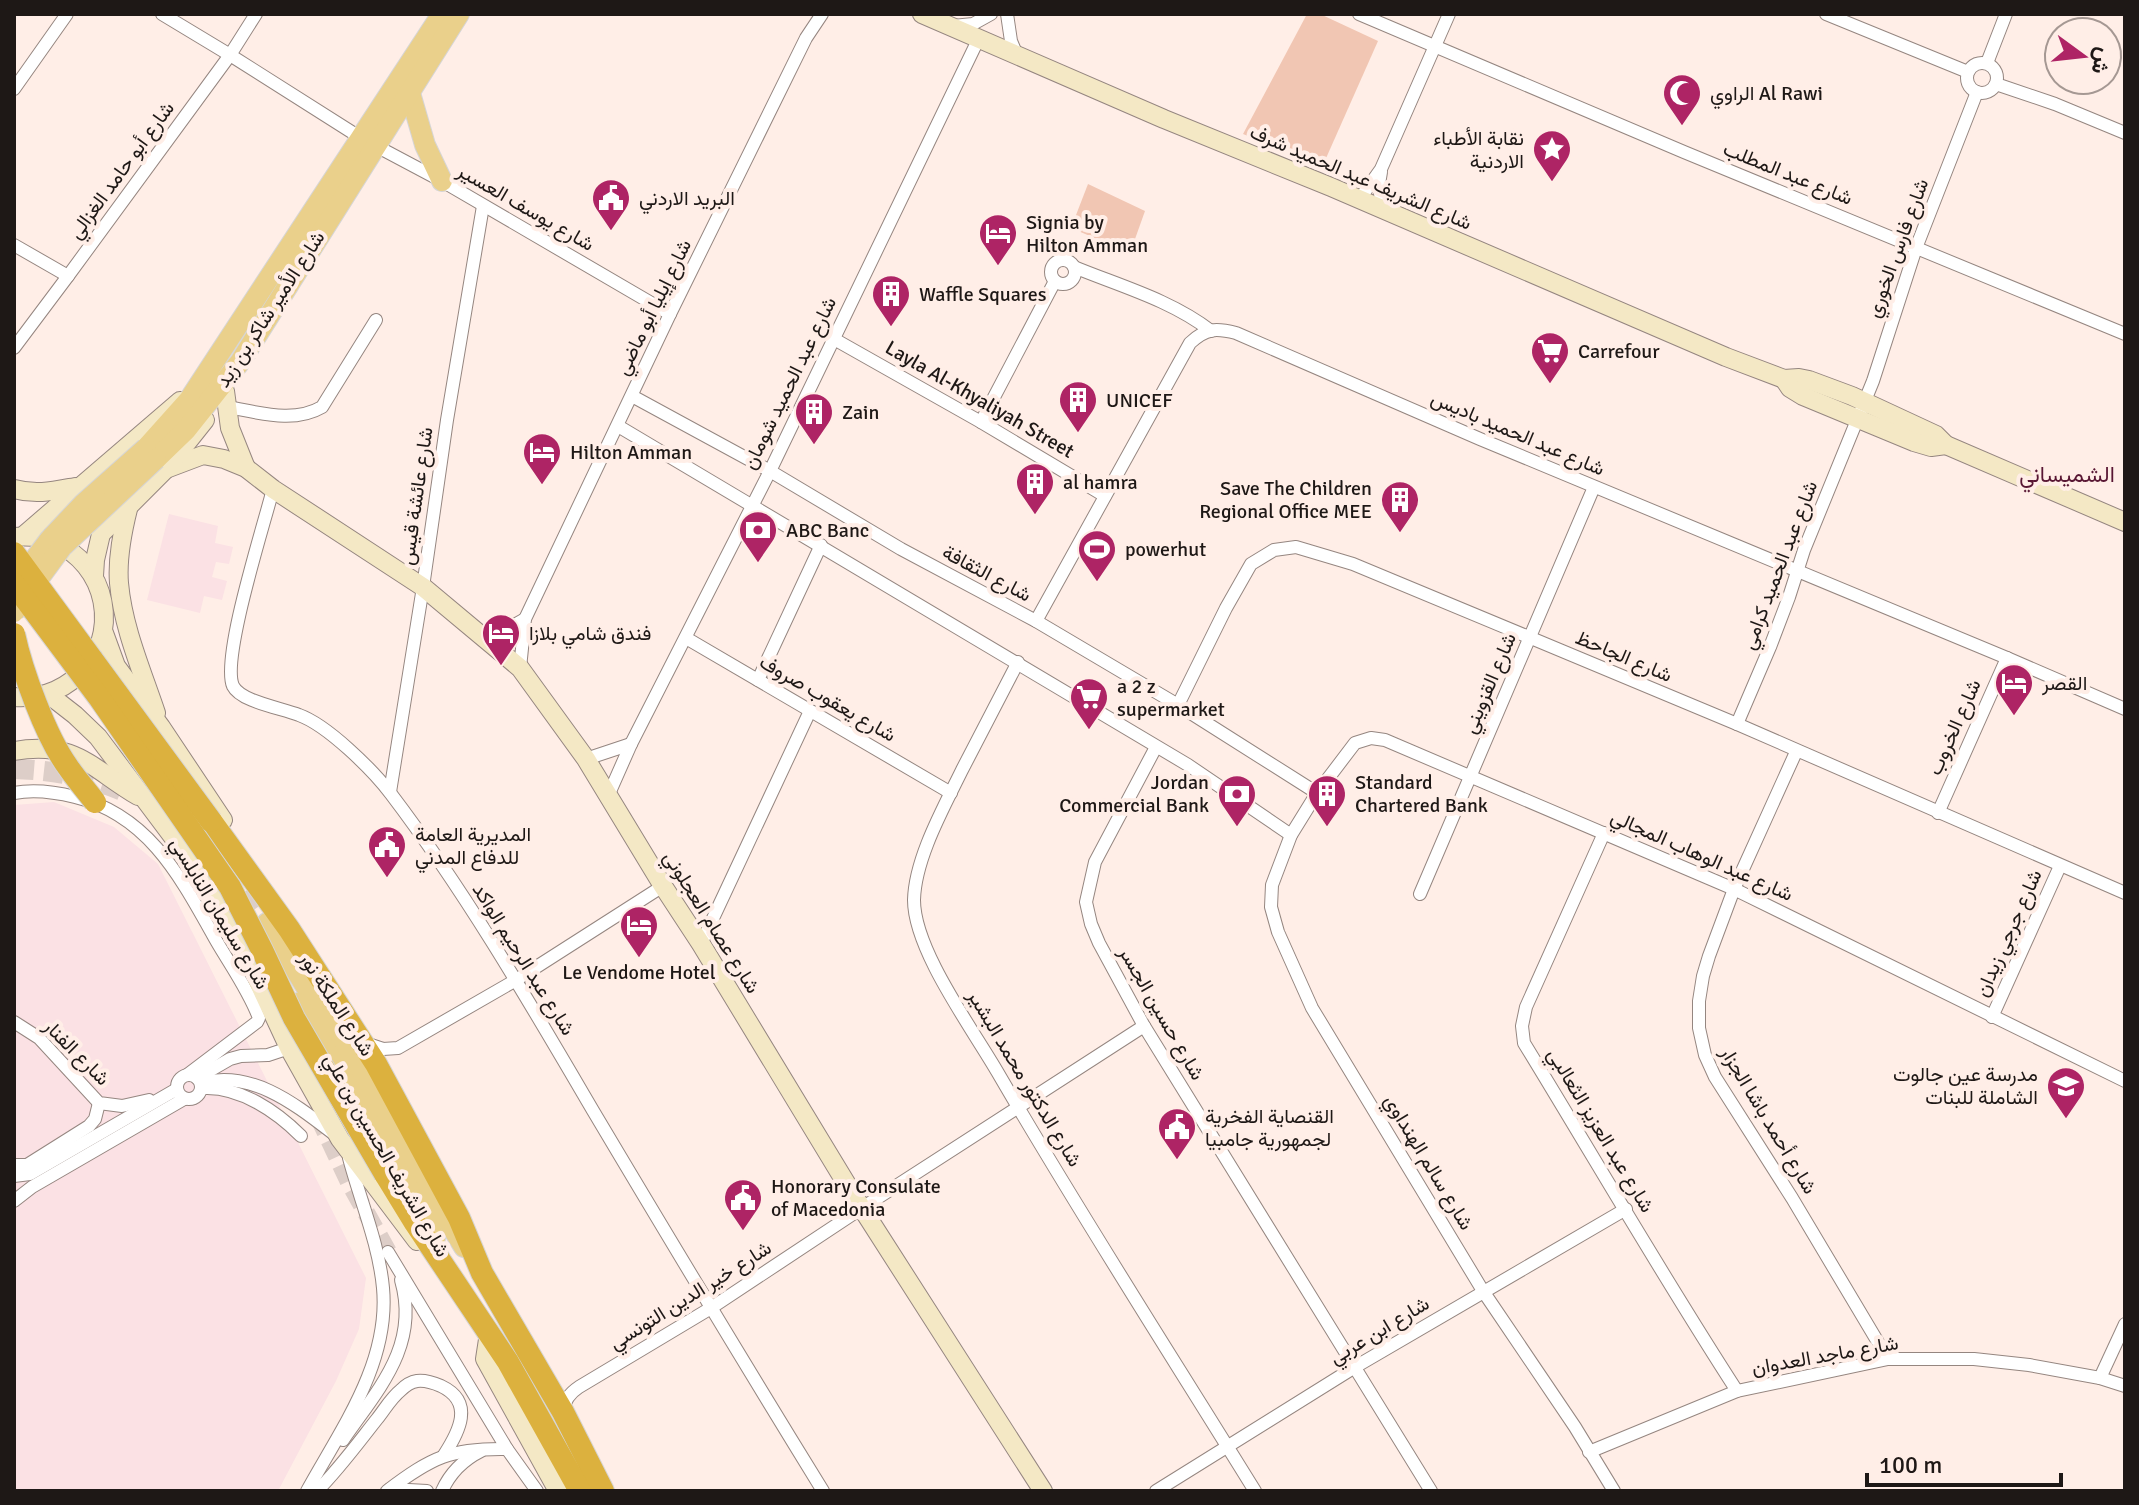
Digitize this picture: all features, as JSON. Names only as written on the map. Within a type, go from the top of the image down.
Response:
[{"type":"highway","name":"شارع الملكة نور","points":[[16,539],[211,821],[278,926],[360,1041],[459,1218],[482,1273],[563,1412],[603,1491]]},
{"type":"highway","name":"شارع الملكة نور","points":[[14,586],[100,699],[230,887],[294,1018],[415,1223],[475,1311],[537,1412],[580,1491]]},
{"type":"highway","points":[[15,644],[52,740],[67,766],[95,802]]},
{"type":"main road","name":"شارع الأمير شاكر بن زيد","points":[[14,612],[62,547],[186,430],[240,362],[442,14]]},
{"type":"main road","name":"شارع الأمير شاكر بن زيد","points":[[14,586],[74,513],[156,458],[176,415],[368,143],[410,93],[459,14]]},
{"type":"main road","points":[[410,93],[425,145],[442,181]]},
{"type":"main road","name":"شارع الشريف الحسين بن علي","points":[[278,926],[448,1222],[482,1273]]},
{"type":"main road","name":"شارع الشريف الحسين بن علي","points":[[298,1003],[408,1187],[475,1311]]},
{"type":"street","points":[[14,89],[67,14]]},
{"type":"street","name":"شارع يوسف العسير","points":[[162,14],[368,143],[442,181],[670,314]]},
{"type":"street","name":"شارع أبو حامد الغزالي","points":[[14,348],[230,55],[256,14]]},
{"type":"street","name":"شارع إيليا أبو ماضي","points":[[520,668],[525,619],[670,314],[806,38],[822,14]]},
{"type":"street","name":"شارع الشريف عبد الحميد شرف","points":[[922,14],[1784,379],[1796,393],[1860,410],[1922,444],[1931,447],[1946,445],[2125,522]]},
{"type":"street","points":[[951,26],[973,24],[991,14]]},
{"type":"street","points":[[1007,14],[1016,53]]},
{"type":"street","name":"شارع عبد المطلب","points":[[1359,14],[2125,334]]},
{"type":"street","points":[[1359,200],[1381,169],[1449,14]]},
{"type":"street","points":[[1826,14],[1968,72]]},
{"type":"street","points":[[1987,63],[2006,14]]},
{"type":"street","name":"شارع عبد الحميد شومان","points":[[608,796],[631,744],[770,471],[979,38]]},
{"type":"street","points":[[1987,63],[1997,74],[1996,84],[1990,91],[1972,90],[1967,81],[1968,72],[1976,64],[1987,63]]},
{"type":"street","points":[[1996,84],[2125,133]]},
{"type":"street","name":"شارع فارس الخوري","points":[[1860,410],[1916,248],[1977,92]]},
{"type":"street","points":[[1381,169],[1382,210]]},
{"type":"street","name":"شارع عائشة قيس","points":[[390,792],[483,206]]},
{"type":"street","points":[[14,245],[68,276]]},
{"type":"street","points":[[1074,267],[1072,280],[1063,284],[1055,281],[1050,274],[1055,262],[1068,261],[1074,267],[1172,306],[1211,331]]},
{"type":"street","points":[[981,422],[1055,281]]},
{"type":"street","points":[[226,399],[287,417],[309,414],[322,407],[376,320]]},
{"type":"street","points":[[1036,621],[1190,343],[1200,333],[1211,331]]},
{"type":"street","name":"شارع عبد الحميد باديس","points":[[1211,331],[1236,333],[2125,709]]},
{"type":"street","name":"Layla Al-Khyaliyah Street","points":[[834,339],[1105,496]]},
{"type":"street","points":[[16,539],[181,400],[213,362]]},
{"type":"street","points":[[161,727],[133,647],[119,582],[119,548],[128,508],[156,458],[199,430],[226,399],[240,362]]},
{"type":"street","name":"شارع الثقافة","points":[[632,396],[770,471],[901,549],[1036,621],[1178,705],[1317,793]]},
{"type":"street","points":[[226,399],[230,428],[246,468]]},
{"type":"street","name":"شارع عبد الحميد كرامي","points":[[1737,724],[1775,635],[1860,410]]},
{"type":"street","points":[[618,426],[1188,765],[1291,835]]},
{"type":"street","name":"شارع عصام العجلوني","points":[[156,458],[203,455],[246,468],[423,587],[520,668],[586,759],[862,1208],[1043,1491]]},
{"type":"street","name":"شارع القزويني","points":[[1420,894],[1594,487]]},
{"type":"street","points":[[14,489],[30,493],[73,491]]},
{"type":"street","name":"شارع عبد الرحيم الواكد","points":[[273,489],[234,643],[231,662],[234,686],[242,695],[312,721],[335,738],[390,792],[516,980],[823,1491]]},
{"type":"street","points":[[73,491],[62,502],[59,521],[69,536],[78,540],[101,534],[128,508]]},
{"type":"street","points":[[94,576],[101,534]]},
{"type":"street","points":[[16,539],[44,538],[64,546],[81,559],[94,576],[104,603],[104,633],[116,666],[161,727],[237,842],[278,926]]},
{"type":"street","points":[[758,680],[821,545]]},
{"type":"street","name":"شارع الجاحظ","points":[[1178,705],[1251,564],[1274,550],[1301,548],[1353,564],[1737,724],[2125,893]]},
{"type":"street","points":[[488,640],[525,619]]},
{"type":"street","points":[[14,697],[48,694],[64,687],[78,677],[94,657],[104,633]]},
{"type":"street","name":"شارع يعقوب صروف","points":[[686,638],[951,793]]},
{"type":"street","name":"شارع الخروب","points":[[1938,813],[2007,658]]},
{"type":"street","name":"شارع الدكتور محمد البشير","points":[[1018,662],[951,793],[926,850],[916,882],[918,931],[933,964],[1018,1107],[1255,1491]]},
{"type":"street","points":[[98,737],[94,716],[96,706],[107,693],[134,695],[143,703]]},
{"type":"street","points":[[48,694],[98,737],[203,877],[243,949],[289,1048],[344,1145],[394,1213],[475,1311]]},
{"type":"street","points":[[701,944],[810,711]]},
{"type":"street","name":"شارع عبد الوهاب المجالي","points":[[1291,835],[1317,793],[1355,743],[1371,738],[1385,740],[1734,889],[2125,1081]]},
{"type":"street","points":[[586,759],[631,744]]},
{"type":"street","name":"شارع حسين الجسر","points":[[1156,747],[1091,874],[1086,902],[1091,924],[1144,1026],[1431,1491]]},
{"type":"street","points":[[14,751],[44,749],[77,756],[148,802]]},
{"type":"street","name":"شارع أحمد باشا الجزار","points":[[1796,752],[1734,889],[1703,976],[1699,1028],[1705,1055],[1715,1077],[1888,1359]]},
{"type":"street","name":"شارع سليمان النابلسي","points":[[14,793],[59,793],[95,802],[131,822],[153,841],[208,925],[258,1014],[257,1022],[197,1081]]},
{"type":"street","name":"شارع عبد العزيز الثعالبي","points":[[1604,833],[1526,1007],[1522,1026],[1524,1043],[1687,1314],[1737,1391]]},
{"type":"street","name":"شارع سالم الهنداوي","points":[[1291,835],[1272,885],[1271,907],[1278,932],[1312,1008],[1483,1291],[1614,1491]]},
{"type":"street","name":"شارع جرجي زيدان","points":[[1992,1017],[2060,866]]},
{"type":"street","points":[[360,1041],[383,1049],[398,1048],[516,980],[663,886]]},
{"type":"street","name":"شارع الفنار","points":[[14,1022],[39,1038],[99,1103],[122,1106],[160,1098]]},
{"type":"street","name":"شارع خير الدين التونسي","points":[[579,1387],[711,1308],[1144,1026]]},
{"type":"street","points":[[197,1081],[230,1059],[268,1055],[289,1048]]},
{"type":"street","points":[[386,1084],[387,1069],[398,1048]]},
{"type":"street","points":[[180,1094],[180,1078],[227,1090],[282,1118],[301,1136]]},
{"type":"street","points":[[197,1081],[230,1080],[267,1089],[288,1100],[344,1145],[379,1265],[383,1288],[382,1325],[374,1361],[308,1491]]},
{"type":"street","points":[[14,1176],[30,1174],[160,1098],[180,1094],[195,1098],[201,1092],[197,1081]]},
{"type":"street","points":[[14,1201],[180,1094]]},
{"type":"street","points":[[14,1165],[27,1165],[89,1126],[99,1111],[99,1103]]},
{"type":"street","name":"شارع ابن عربي","points":[[1156,1491],[1355,1367],[1626,1209]]},
{"type":"street","points":[[308,1491],[389,1371],[401,1347],[407,1301],[402,1281],[388,1252],[507,1449],[537,1491]]},
{"type":"street","points":[[2100,1378],[2125,1324]]},
{"type":"street","points":[[489,1333],[485,1359],[558,1491]]},
{"type":"street","name":"شارع ماجد العدوان","points":[[1589,1452],[1737,1391],[1888,1359],[1974,1359],[2029,1365],[2100,1378],[2125,1386]]},
{"type":"street","points":[[544,1380],[557,1387],[579,1387]]},
{"type":"street","points":[[317,1491],[392,1399],[409,1383],[424,1381],[442,1386],[454,1394],[460,1404],[460,1427],[444,1455]]},
{"type":"street","points":[[579,1387],[571,1392],[563,1405],[563,1412],[615,1491]]},
{"type":"street","points":[[442,1491],[463,1462],[486,1449]]},
{"type":"street","points":[[388,1490],[444,1455],[507,1449]]},
{"type":"street","points":[[388,1490],[427,1491]]},
{"type":"shaded area","points":[[1307,14],[1320,14],[1378,41],[1323,165],[1243,134]]},
{"type":"shaded area","points":[[1088,184],[1145,211],[1130,253],[1071,228]]},
{"type":"shaded area","points":[[169,514],[218,526],[215,543],[233,547],[229,564],[216,562],[212,577],[227,581],[222,600],[204,596],[200,613],[147,600]]},
{"type":"shaded area","points":[[54,802],[114,827],[158,864],[366,1278],[359,1329],[336,1381],[278,1491],[14,1491],[14,805]]},
{"type":"tunnel","points":[[14,769],[72,775],[127,793]]},
{"type":"tunnel","points":[[228,867],[267,923]]},
{"type":"tunnel","points":[[318,1116],[349,1182],[388,1252]]},
{"type":"place","name":"الراوي Al Rawi","points":[[1682,127]]},
{"type":"place","name":"نقابة الأطباء الاردنية","points":[[1552,183]]},
{"type":"place","name":"البريد الاردني","points":[[611,232]]},
{"type":"place","name":"Signia by Hilton Amman","points":[[998,267]]},
{"type":"place","name":"Waffle Squares","points":[[891,328]]},
{"type":"place","name":"Carrefour","points":[[1550,385]]},
{"type":"place","name":"UNICEF","points":[[1078,434]]},
{"type":"place","name":"Zain","points":[[814,446]]},
{"type":"place","name":"Hilton Amman","points":[[542,486]]},
{"type":"place","name":"al hamra","points":[[1035,516]]},
{"type":"place","name":"Save The Children Regional Office MEE","points":[[1400,534]]},
{"type":"place","name":"ABC Banc","points":[[758,564]]},
{"type":"place","name":"powerhut","points":[[1097,583]]},
{"type":"place","name":"فندق شامي بلازا","points":[[501,667]]},
{"type":"place","name":"القصر","points":[[2014,717]]},
{"type":"place","name":"a 2 z supermarket","points":[[1089,731]]},
{"type":"place","name":"Jordan Commercial Bank","points":[[1237,828]]},
{"type":"place","name":"Standard Chartered Bank","points":[[1327,828]]},
{"type":"place","name":"المديرية العامة للدفاع المدني","points":[[387,879]]},
{"type":"place","name":"Le Vendome Hotel","points":[[639,959]]},
{"type":"place","name":"مدرسة عين جالوت الشاملة للبنات","points":[[2066,1120]]},
{"type":"place","name":"القنصاية الفخرية لجمهورية جامبيا","points":[[1177,1161]]},
{"type":"place","name":"Honorary Consulate of Macedonia","points":[[743,1232]]},
{"type":"district","name":"الشميساني","points":[[2067,474]]}]
